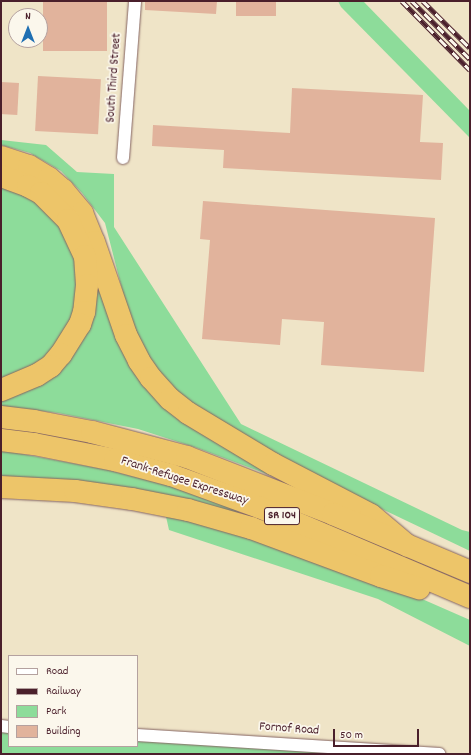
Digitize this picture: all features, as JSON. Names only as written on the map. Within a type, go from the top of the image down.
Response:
[{"type":"highway","points":[[1,157],[29,166],[49,178],[63,190],[82,213],[94,242],[126,335],[139,362],[170,400],[188,413],[273,464],[371,515],[408,546]]},
{"type":"highway","points":[[1,176],[28,186],[41,193],[68,220],[84,256],[87,285],[84,312],[80,324],[61,354],[51,366],[37,375],[1,390]]},
{"type":"highway","name":"Frank-Refugee Expressway","points":[[1,417],[34,421],[92,432],[187,457],[470,572]]},
{"type":"highway","name":"Frank-Refugee Expressway","points":[[1,440],[34,444],[115,460],[171,475],[259,507],[470,596]]},
{"type":"highway","points":[[1,487],[75,491],[132,499],[188,510],[251,528],[381,576],[470,603]]},
{"type":"street","name":"South Third Street","points":[[123,158],[135,1]]},
{"type":"street","name":"Fornof Road","points":[[138,735],[439,754]]},
{"type":"green space","points":[[338,1],[363,1],[470,111],[470,138],[341,7]]},
{"type":"green space","points":[[1,140],[46,145],[77,172],[114,174],[114,227],[241,424],[462,530],[470,532],[470,551],[363,500],[198,411],[167,383],[134,336],[105,223],[82,193],[61,171],[30,153],[1,145]]},
{"type":"green space","points":[[1,186],[26,192],[52,212],[79,264],[72,326],[53,352],[32,369],[1,381]]},
{"type":"green space","points":[[94,269],[125,353],[280,479],[197,448],[138,429],[58,413],[1,406],[1,396],[42,379]]},
{"type":"green space","points":[[1,450],[108,470],[170,486],[239,511],[238,517],[1,480]]},
{"type":"green space","points":[[165,512],[381,581],[470,620],[470,646],[378,599],[169,530]]},
{"type":"green space","points":[[1,732],[8,732],[8,747],[138,747],[138,741],[348,754],[1,754]]},
{"type":"building","points":[[43,1],[107,1],[107,51],[43,51],[43,48],[48,48],[48,8],[43,8]]},
{"type":"building","points":[[145,1],[217,1],[216,14],[145,10]]},
{"type":"building","points":[[236,1],[276,1],[276,16],[236,16]]},
{"type":"building","points":[[38,76],[101,79],[98,134],[35,131]]},
{"type":"building","points":[[1,82],[19,83],[17,115],[1,114]]},
{"type":"building","points":[[292,88],[423,95],[420,142],[443,143],[441,180],[223,168],[224,150],[152,146],[153,125],[290,133]]},
{"type":"building","points":[[203,201],[435,218],[424,372],[321,365],[324,322],[282,319],[280,345],[202,339],[210,240],[200,239]]},
{"type":"railway","points":[[402,1],[470,70]]},
{"type":"railway","points":[[412,1],[470,59]]},
{"type":"railway","points":[[423,1],[470,48]]}]
